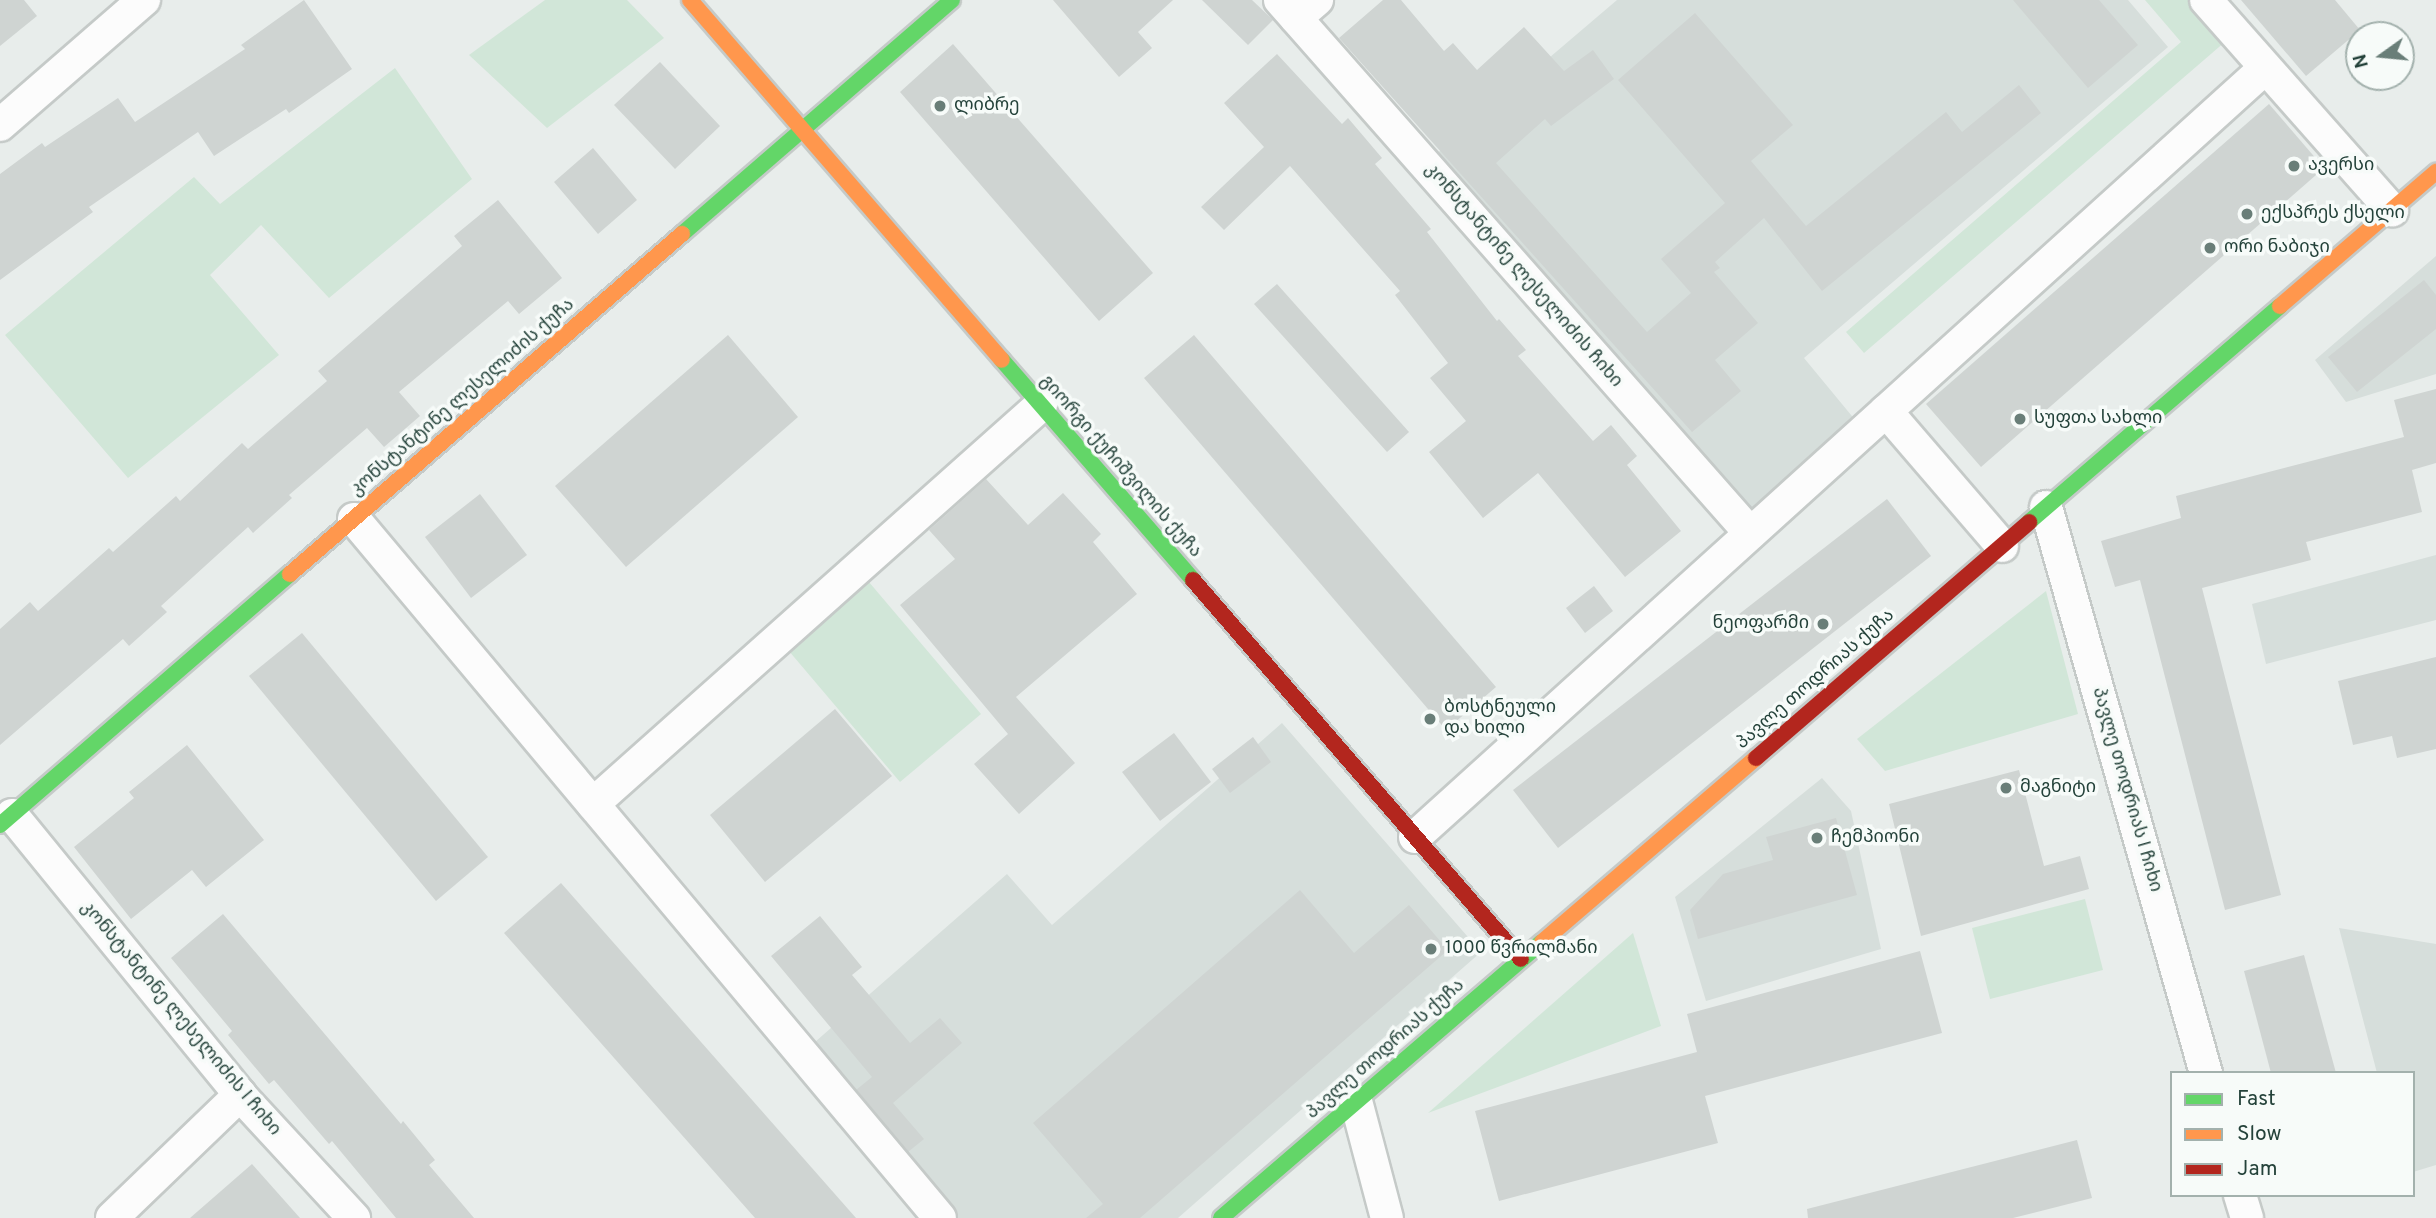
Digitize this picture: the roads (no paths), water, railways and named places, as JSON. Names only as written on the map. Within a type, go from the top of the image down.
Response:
[{"type":"street","name":"გიორგი ქუჩიშვილის ქუჩა","points":[[690,0],[1521,959]]},
{"type":"street","name":"კონსტანტინე ლესელიძის ქუჩა","points":[[6,820],[952,0]]},
{"type":"street","points":[[2206,0],[2264,69],[2392,210]]},
{"type":"street","points":[[0,125],[138,2]]},
{"type":"street","name":"კონსტანტინე ლესელიძის ჩიხი","points":[[1298,6],[1750,533]]},
{"type":"street","points":[[1415,837],[2264,69]]},
{"type":"street","name":"პავლე თოდრიას ქუჩა","points":[[1221,1218],[2436,172]]},
{"type":"street","points":[[593,804],[1041,405]]},
{"type":"street","points":[[1886,411],[2002,545]]},
{"type":"street","name":"პავლე თოდრიას I ჩიხი","points":[[2046,507],[2205,1071]]},
{"type":"street","points":[[354,519],[940,1218]]},
{"type":"street","name":"კონსტანტინე ლესელიძის I ჩიხი","points":[[6,820],[240,1095],[354,1218]]},
{"type":"street","points":[[112,1218],[240,1095]]},
{"type":"street","points":[[1356,1101],[1387,1218]]},
{"type":"street","points":[[2241,1197],[2247,1218]]},
{"type":"place","name":"ლიბრე","points":[[940,106]]},
{"type":"place","name":"ავერსი","points":[[2294,166]]},
{"type":"place","name":"ექსპრეს ქსელი","points":[[2247,214]]},
{"type":"place","name":"ორი ნაბიჯი","points":[[2210,248]]},
{"type":"place","name":"სუფთა სახლი","points":[[2020,419]]},
{"type":"place","name":"ნეოფარმი","points":[[1823,624]]},
{"type":"place","name":"ბოსტნეული და ხილი","points":[[1430,719]]},
{"type":"place","name":"მაგნიტი","points":[[2006,788]]},
{"type":"place","name":"ჩემპიონი","points":[[1817,838]]},
{"type":"place","name":"1000 წვრილმანი","points":[[1431,949]]}]
